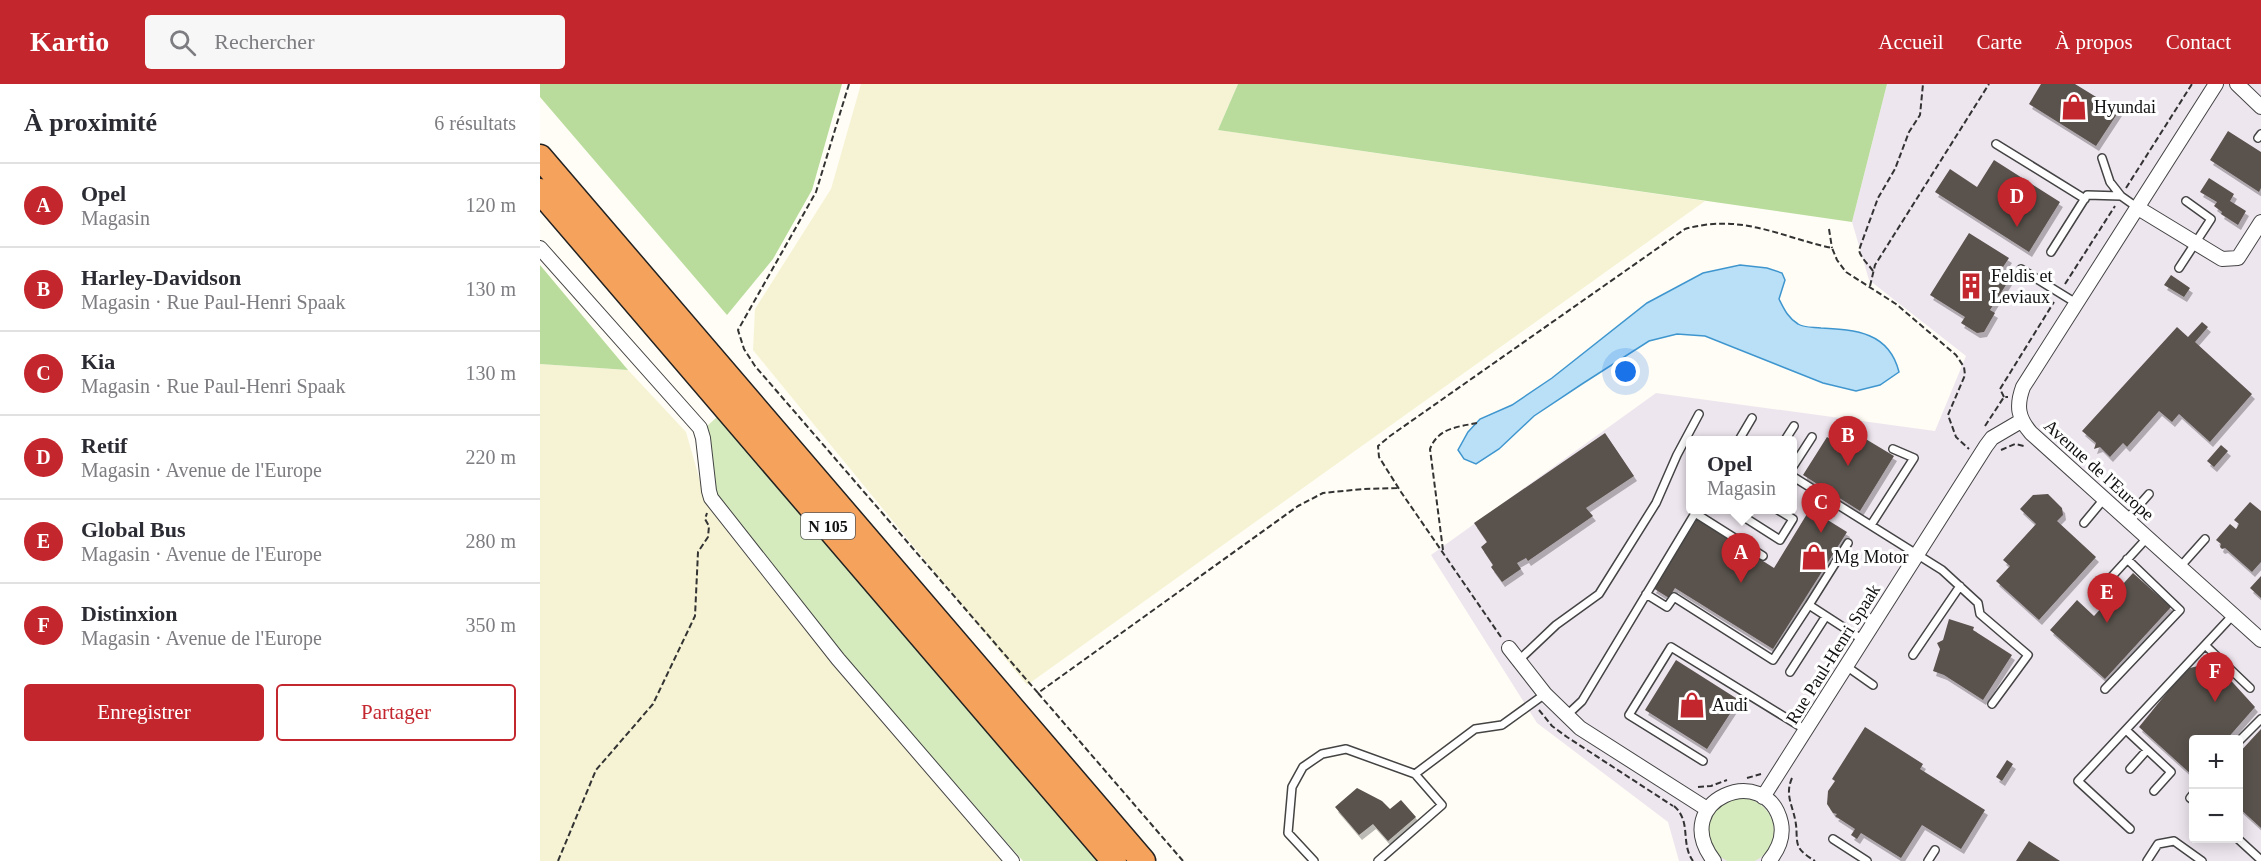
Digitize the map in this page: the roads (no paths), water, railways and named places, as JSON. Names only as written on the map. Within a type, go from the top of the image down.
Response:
[{"type":"highway","name":"N 105","points":[[540,157],[1143,861]]},
{"type":"highway","name":"N 105","points":[[540,191],[1114,861]]},
{"type":"street","name":"Avenue de l'Europe","points":[[2216,84],[2023,387],[2017,404],[2022,421],[2037,438],[2261,640]]},
{"type":"street","points":[[2237,84],[2259,100]]},
{"type":"street","points":[[2138,208],[2222,259],[2238,258],[2261,222]]},
{"type":"street","points":[[540,248],[700,428],[711,498],[838,659],[1012,861]]},
{"type":"street","name":"Rue Paul-Henri Spaak","points":[[1763,797],[1979,456],[1992,438],[2022,421]]},
{"type":"street","points":[[1509,648],[1545,694],[1580,728],[1707,809]]},
{"type":"street","points":[[1714,861],[1705,850],[1701,836],[1702,822],[1707,809],[1727,793],[1745,791],[1763,797],[1773,805],[1782,829],[1781,842],[1772,857],[1788,861]]},
{"type":"lane","points":[[1996,144],[2085,199]]},
{"type":"lane","points":[[2102,158],[2110,182],[2121,196],[2138,208]]},
{"type":"lane","points":[[2051,252],[2087,195],[2121,196]]},
{"type":"lane","points":[[2179,268],[2211,219],[2186,201]]},
{"type":"lane","points":[[2021,269],[2076,303]]},
{"type":"lane","points":[[1688,436],[1700,414]]},
{"type":"lane","points":[[1741,436],[1752,418]]},
{"type":"lane","points":[[1788,436],[1794,426]]},
{"type":"lane","points":[[1797,460],[1812,437]]},
{"type":"lane","points":[[1519,660],[1556,625],[1599,594],[1656,503],[1686,439]]},
{"type":"lane","points":[[1871,525],[1914,458],[1893,449]]},
{"type":"lane","points":[[1797,479],[1942,570],[1978,603],[1980,614],[2028,655],[1992,704]]},
{"type":"lane","points":[[2127,519],[2149,494]]},
{"type":"lane","points":[[2084,524],[2104,499]]},
{"type":"lane","points":[[1566,716],[1582,701],[1694,514]]},
{"type":"lane","points":[[1700,514],[1763,556]]},
{"type":"lane","points":[[1739,514],[1780,540],[1793,519],[1785,514]]},
{"type":"lane","points":[[2094,596],[2147,538]]},
{"type":"lane","points":[[2180,567],[2205,538]]},
{"type":"lane","points":[[1646,594],[1667,607],[1674,597],[1773,660],[1848,543]]},
{"type":"lane","points":[[2105,689],[2180,609],[2127,559]]},
{"type":"lane","points":[[1913,655],[1960,586]]},
{"type":"lane","points":[[1809,605],[1863,640]]},
{"type":"lane","points":[[2130,829],[2079,781],[2233,615]]},
{"type":"lane","points":[[1790,672],[1826,616]]},
{"type":"lane","points":[[2205,645],[2250,688]]},
{"type":"lane","points":[[1704,761],[1629,715],[1671,647],[1806,730]]},
{"type":"lane","points":[[1846,666],[1873,685]]},
{"type":"lane","points":[[1415,774],[1475,729],[1502,725],[1545,694]]},
{"type":"lane","points":[[2243,737],[2261,719]]},
{"type":"lane","points":[[2126,730],[2171,772],[2154,791]]},
{"type":"lane","points":[[1314,861],[1288,833],[1292,787],[1303,767],[1322,754],[1346,749],[1415,774],[1442,805],[1378,861]]},
{"type":"lane","points":[[2130,769],[2147,750]]},
{"type":"lane","points":[[1833,839],[1867,861]]},
{"type":"lane","points":[[2147,861],[2158,844],[2174,841],[2202,861]]},
{"type":"lane","points":[[2242,843],[2261,860]]},
{"type":"lane","points":[[1928,861],[1935,850]]},
{"type":"water","points":[[1740,265],[1767,268],[1782,273],[1785,280],[1779,299],[1795,322],[1806,327],[1847,330],[1869,336],[1888,349],[1899,372],[1880,385],[1856,391],[1823,383],[1705,336],[1677,334],[1649,341],[1582,384],[1534,416],[1499,449],[1476,464],[1464,459],[1458,450],[1468,432],[1480,419],[1512,405],[1552,378],[1647,303],[1703,273]]},
{"type":"place","name":"Hyundai","points":[[2074,107]]},
{"type":"place","name":"Retif","points":[[2017,227]]},
{"type":"place","name":"Feldis et Leviaux","points":[[1971,286]]},
{"type":"place","name":"Harley-Davidson","points":[[1848,466]]},
{"type":"place","name":"Kia","points":[[1821,533]]},
{"type":"place","name":"Mg Motor","points":[[1814,557]]},
{"type":"place","name":"Opel","points":[[1741,583]]},
{"type":"place","name":"Global Bus","points":[[2107,623]]},
{"type":"place","name":"Distinxion","points":[[2215,702]]},
{"type":"place","name":"Audi","points":[[1692,705]]}]
